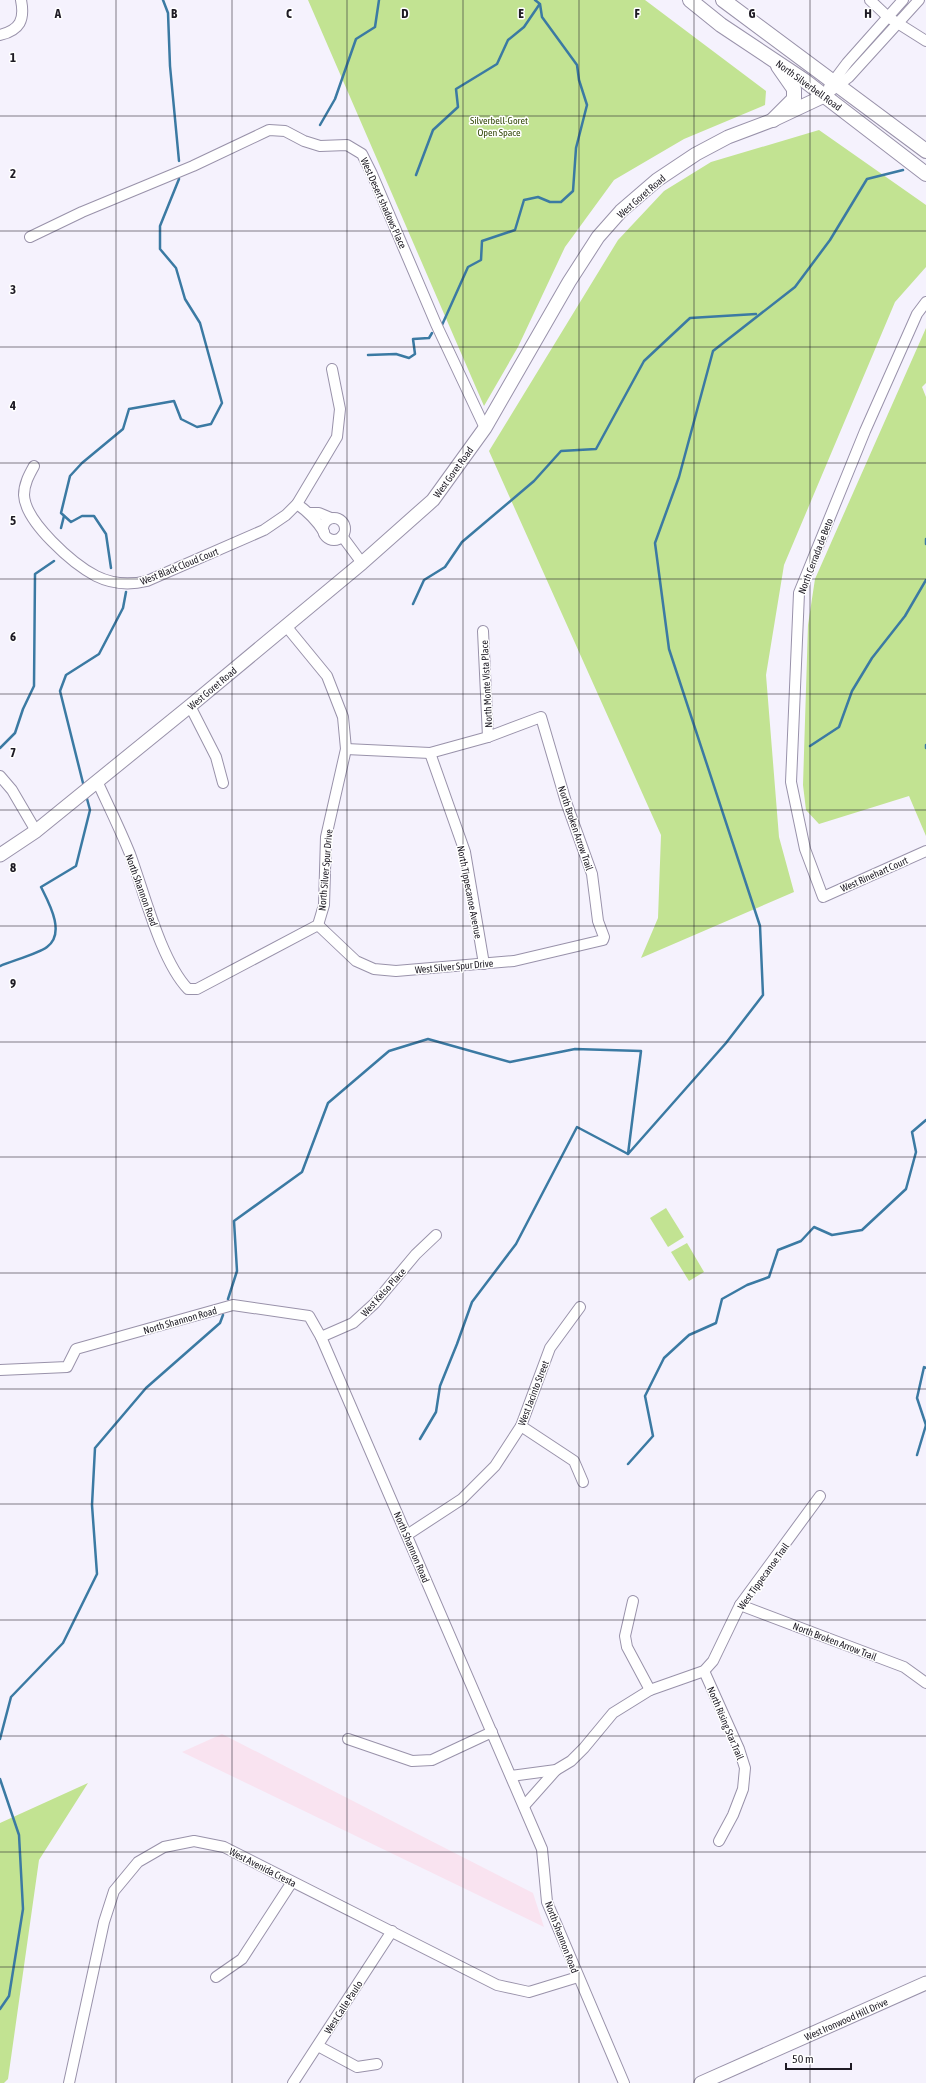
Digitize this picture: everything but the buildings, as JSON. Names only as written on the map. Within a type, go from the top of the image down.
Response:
[{"type":"main road","name":"North Silverbell Road","points":[[690,0],[721,25],[772,58],[824,96],[926,174]]},
{"type":"main road","name":"North Silverbell Road","points":[[723,0],[926,151]]},
{"type":"main road","points":[[772,58],[794,89],[794,100],[773,120]]},
{"type":"street","points":[[0,35],[14,30],[20,23],[22,14],[21,0]]},
{"type":"street","points":[[870,0],[888,17],[926,41]]},
{"type":"street","name":"West Goret Road","points":[[836,83],[903,0]]},
{"type":"street","name":"West Goret Road","points":[[0,855],[36,831],[190,706],[362,563],[433,500],[485,428],[569,282],[598,237],[622,211],[657,180],[696,154],[728,137],[773,120],[824,96],[919,0]]},
{"type":"street","name":"West Desert shadows Place","points":[[30,237],[82,212],[193,166],[269,130],[285,131],[304,141],[320,146],[347,145],[362,154],[372,174],[436,324],[485,428]]},
{"type":"street","name":"North Cerrada de Beto","points":[[823,897],[805,849],[791,782],[799,593],[865,431],[917,314],[926,302]]},
{"type":"street","name":"West Black Cloud Court","points":[[34,466],[26,481],[24,496],[29,512],[38,527],[50,540],[96,576],[112,581],[131,584],[154,578],[264,530],[286,515],[297,504],[336,437],[340,409],[332,369]]},
{"type":"street","points":[[297,504],[309,513],[312,519],[331,539],[338,539],[342,536],[345,530],[342,521],[319,513],[309,513]]},
{"type":"street","points":[[324,532],[324,524],[331,518]]},
{"type":"street","points":[[342,536],[362,563]]},
{"type":"street","name":"North Silver Spur Drive","points":[[197,989],[318,925],[324,904],[326,837],[346,749],[343,717],[327,676],[286,626]]},
{"type":"street","name":"North Monte Vista Place","points":[[483,631],[488,738]]},
{"type":"street","points":[[190,706],[216,758],[223,783]]},
{"type":"street","name":"North Broken Arrow Trail","points":[[488,738],[541,717],[566,802],[592,874],[598,921],[604,933],[603,940]]},
{"type":"street","points":[[346,749],[430,753],[488,738]]},
{"type":"street","name":"North Tippecanoe Avenue","points":[[430,753],[465,852],[484,964]]},
{"type":"street","points":[[0,776],[12,790],[36,831]]},
{"type":"street","name":"North Shannon Road","points":[[97,781],[129,852],[161,943],[182,983],[188,989],[197,989]]},
{"type":"street","name":"West Rinehart Court","points":[[823,897],[926,851]]},
{"type":"street","name":"West Silver Spur Drive","points":[[318,925],[356,961],[374,969],[396,971],[514,961],[603,940]]},
{"type":"street","name":"West Kelso Place","points":[[321,1337],[353,1323],[376,1303],[416,1254],[436,1235]]},
{"type":"street","name":"North Shannon Road","points":[[0,1370],[67,1367],[76,1349],[233,1305],[309,1316],[321,1337],[542,1849],[547,1902],[624,2083]]},
{"type":"street","name":"West Jacinto Street","points":[[407,1535],[462,1499],[495,1466],[521,1426],[550,1348],[580,1307]]},
{"type":"street","points":[[521,1426],[574,1461],[583,1482]]},
{"type":"street","name":"West Tippecanoe Trail","points":[[704,1671],[713,1661],[740,1605],[820,1496]]},
{"type":"street","points":[[633,1601],[625,1636],[627,1647],[650,1690]]},
{"type":"street","name":"North Broken Arrow Trail","points":[[740,1605],[904,1667],[926,1683]]},
{"type":"street","points":[[524,1806],[556,1770],[571,1761],[584,1748],[613,1713],[650,1690],[704,1671]]},
{"type":"street","name":"North Rising Star Trail","points":[[704,1671],[739,1749],[745,1768],[743,1789],[734,1815],[719,1841]]},
{"type":"street","points":[[348,1739],[412,1761],[432,1760],[492,1732]]},
{"type":"street","points":[[511,1776],[556,1770]]},
{"type":"street","name":"West Avenida Cresta","points":[[69,2083],[104,1922],[114,1891],[138,1862],[164,1847],[194,1842],[224,1847],[497,1985],[528,1992],[578,1977]]},
{"type":"street","points":[[216,1977],[242,1959],[292,1882]]},
{"type":"street","name":"West Calle Paulo","points":[[293,2083],[392,1931]]},
{"type":"street","name":"West Ironwood Hill Drive","points":[[700,2083],[926,1983]]},
{"type":"street","points":[[318,2046],[357,2066],[377,2064]]},
{"type":"shaded area","points":[[222,1734],[533,1893],[544,1927],[182,1752]]},
{"type":"green space","name":"Silverbell-Goret Open Space","points":[[308,0],[645,0],[766,91],[765,105],[684,139],[614,180],[565,247],[518,347],[484,406]]},
{"type":"green space","points":[[819,130],[926,205],[926,267],[895,302],[784,565],[766,675],[779,837],[794,892],[641,958],[658,918],[661,835],[489,451],[618,240],[664,191],[711,162]]},
{"type":"green space","points":[[926,328],[926,383],[922,387],[926,397],[926,836],[909,796],[819,824],[806,810],[803,785],[808,625],[815,579]]},
{"type":"green space","points":[[666,1208],[684,1237],[668,1247],[650,1218]]},
{"type":"green space","points":[[687,1243],[704,1272],[689,1281],[671,1252]]},
{"type":"green space","points":[[88,1783],[39,1860],[8,2079],[4,2083],[0,2083],[0,1823]]},
{"type":"waterway","points":[[163,0],[168,13],[170,66],[179,161]]},
{"type":"waterway","points":[[320,125],[335,99],[356,39],[375,27],[379,0]]},
{"type":"waterway","points":[[442,325],[468,267],[481,260],[482,241],[515,230],[524,200],[538,197],[550,202],[561,202],[573,191],[576,148],[587,105],[579,80],[577,65],[542,17],[540,4],[535,0]]},
{"type":"waterway","points":[[416,175],[433,130],[458,107],[456,89],[497,64],[508,40],[524,27],[539,5]]},
{"type":"waterway","points":[[228,1299],[237,1271],[234,1221],[302,1172],[328,1103],[389,1051],[428,1039],[510,1062],[575,1049],[641,1051],[628,1154],[726,1043],[763,995],[760,926],[669,649],[655,543],[679,477],[713,351],[795,287],[830,240],[867,179],[903,170]]},
{"type":"waterway","points":[[111,568],[106,534],[94,516],[82,516],[71,522],[61,513],[70,476],[82,463],[123,429],[129,409],[174,401],[181,419],[197,427],[211,424],[222,403],[200,323],[185,299],[176,268],[160,249],[160,226],[179,179]]},
{"type":"waterway","points":[[413,604],[424,580],[445,567],[462,542],[534,481],[561,451],[596,449],[644,361],[690,318],[756,314]]},
{"type":"waterway","points":[[368,355],[396,354],[409,358],[415,354],[413,339],[429,338],[432,333]]},
{"type":"waterway","points":[[61,528],[64,516]]},
{"type":"waterway","points":[[926,539],[926,544]]},
{"type":"waterway","points":[[0,748],[15,733],[23,709],[34,686],[35,574],[54,561]]},
{"type":"waterway","points":[[810,746],[839,727],[852,691],[872,658],[905,616],[926,580]]},
{"type":"waterway","points":[[84,787],[60,691],[66,675],[99,654],[123,608],[126,592]]},
{"type":"waterway","points":[[0,966],[43,950],[53,941],[56,926],[48,901],[41,887],[76,866],[90,810],[86,795]]},
{"type":"waterway","points":[[628,1464],[653,1436],[645,1396],[664,1358],[689,1335],[716,1323],[722,1299],[747,1285],[769,1277],[778,1250],[801,1241],[814,1227],[832,1235],[862,1230],[906,1189],[916,1152],[912,1132],[926,1120]]},
{"type":"waterway","points":[[420,1439],[436,1412],[440,1386],[472,1302],[516,1244],[577,1127],[628,1154]]},
{"type":"waterway","points":[[0,1739],[11,1697],[63,1643],[97,1574],[92,1505],[95,1448],[146,1388],[220,1323],[223,1315]]},
{"type":"waterway","points":[[926,1368],[924,1367],[917,1398],[926,1425]]},
{"type":"waterway","points":[[917,1455],[926,1425]]},
{"type":"waterway","points":[[0,1779],[19,1835],[23,1909],[9,1996],[0,2009]]}]
